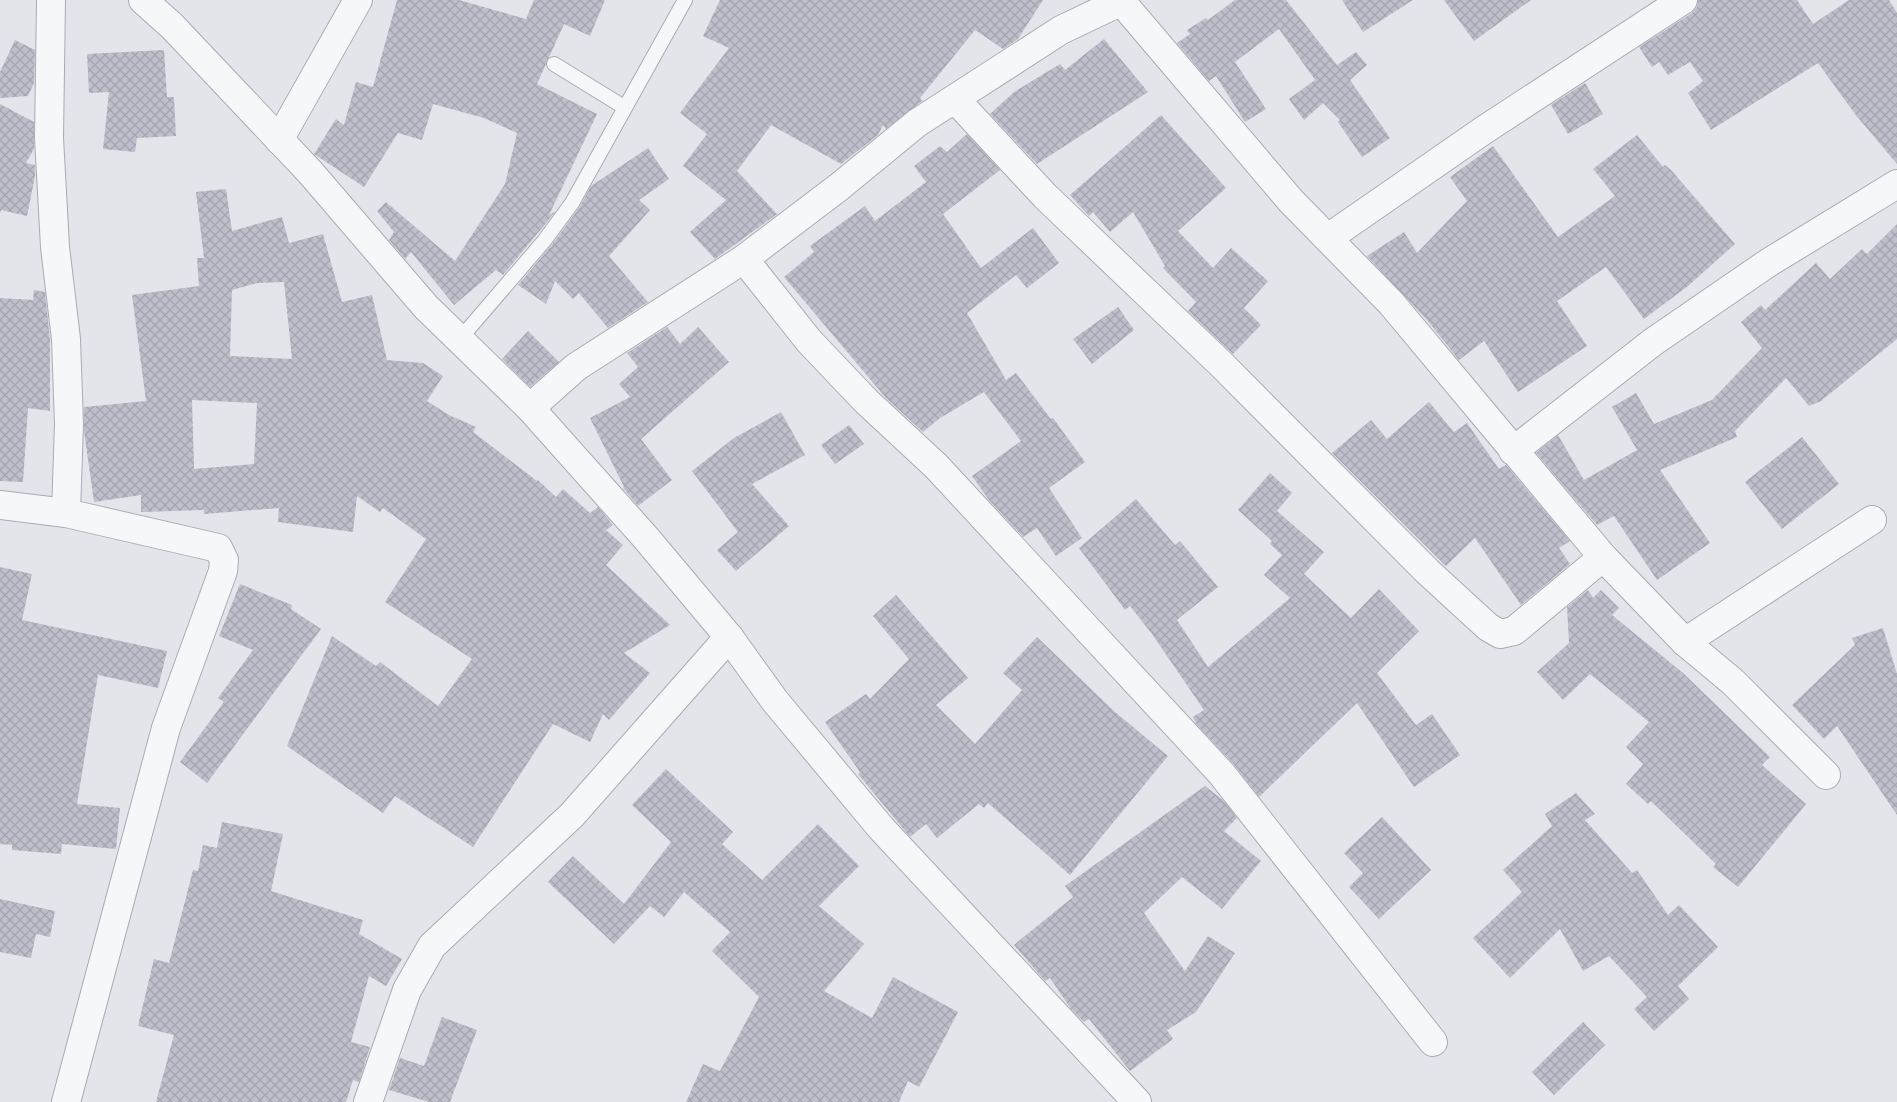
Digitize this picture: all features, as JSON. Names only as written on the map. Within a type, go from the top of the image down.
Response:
[{"type":"street","points":[[51,0],[49,138],[55,247],[66,339],[70,424],[66,513]]},
{"type":"street","points":[[142,0],[172,26],[310,172],[426,307],[530,408],[646,538],[728,637],[775,701],[881,828],[1136,1102]]},
{"type":"street","points":[[279,140],[358,0]]},
{"type":"street","points":[[530,408],[576,368],[744,258],[839,187],[917,123],[956,100],[986,77],[1062,30],[1121,0],[1291,201],[1391,303],[1603,557],[1685,642],[1733,682],[1826,776]]},
{"type":"street","points":[[1328,238],[1484,130],[1683,0]]},
{"type":"street","points":[[956,100],[1045,196],[1227,370],[1428,572],[1488,627],[1500,634],[1514,631],[1603,557]]},
{"type":"street","points":[[1513,451],[1653,342],[1768,263],[1897,184]]},
{"type":"street","points":[[744,258],[809,341],[866,401],[936,466],[1221,773],[1433,1042]]},
{"type":"street","points":[[0,505],[66,513],[218,548],[224,560],[223,571],[166,728],[66,1102]]},
{"type":"street","points":[[1685,642],[1872,520]]},
{"type":"street","points":[[368,1102],[407,990],[432,946],[572,815],[728,637]]},
{"type":"lane","points":[[460,340],[544,241],[572,203],[685,0]]},
{"type":"lane","points":[[554,64],[624,107]]},
{"type":"building","points":[[397,0],[459,0],[526,19],[534,0],[605,0],[590,36],[564,24],[537,84],[597,114],[549,215],[556,211],[503,275],[496,270],[454,305],[411,252],[405,259],[389,240],[394,232],[377,211],[386,202],[455,261],[505,184],[517,133],[484,118],[433,104],[422,140],[398,133],[364,187],[314,154],[336,119],[344,125],[356,82],[373,87]]},
{"type":"building","points":[[720,0],[1043,0],[1018,39],[1003,49],[975,30],[920,98],[922,101],[886,129],[883,125],[878,135],[841,164],[771,125],[737,171],[777,214],[715,259],[690,232],[726,200],[683,166],[707,134],[680,113],[729,48],[703,36]]},
{"type":"building","points":[[1235,0],[1286,0],[1337,65],[1356,52],[1367,65],[1350,80],[1390,138],[1362,157],[1338,122],[1340,120],[1323,103],[1304,120],[1289,99],[1315,80],[1279,29],[1235,62],[1266,109],[1245,122],[1216,76],[1209,81],[1177,43],[1190,34],[1187,30],[1206,18],[1208,20]]},
{"type":"building","points":[[1342,0],[1413,0],[1363,32]]},
{"type":"building","points":[[1444,0],[1531,0],[1474,41]]},
{"type":"building","points":[[1698,0],[1797,0],[1813,24],[1849,0],[1889,0],[1897,13],[1897,164],[1855,114],[1818,63],[1711,130],[1688,93],[1703,81],[1690,62],[1668,75],[1659,62],[1652,67],[1639,47],[1692,13],[1697,7]]},
{"type":"building","points":[[1104,39],[1148,92],[1037,164],[990,114],[1014,92],[1060,64],[1065,70]]},
{"type":"building","points":[[15,40],[35,50],[34,83],[28,96],[0,98],[0,72]]},
{"type":"building","points":[[164,50],[167,97],[174,97],[176,136],[137,138],[135,152],[103,149],[109,92],[89,93],[87,54]]},
{"type":"building","points":[[1585,83],[1603,114],[1568,134],[1551,105]]},
{"type":"building","points":[[0,104],[34,122],[34,149],[26,163],[35,165],[35,176],[27,216],[1,210],[0,213]]},
{"type":"building","points":[[1161,115],[1226,188],[1178,231],[1213,268],[1231,248],[1268,281],[1244,308],[1261,325],[1233,354],[1188,311],[1196,302],[1163,268],[1165,266],[1133,212],[1110,232],[1093,212],[1089,216],[1070,195]]},
{"type":"building","points":[[967,134],[1000,170],[943,214],[981,268],[1033,228],[1059,263],[1027,288],[1016,275],[967,313],[1006,380],[1016,373],[1051,419],[1053,418],[1085,462],[1049,488],[1082,538],[1056,556],[1037,528],[1023,537],[989,500],[972,476],[1021,441],[984,392],[940,418],[923,432],[886,398],[784,277],[814,252],[810,246],[865,206],[875,221],[926,182],[914,166],[940,146],[947,152]]},
{"type":"building","points":[[1637,135],[1663,167],[1665,165],[1671,170],[1735,244],[1688,286],[1644,319],[1606,267],[1557,301],[1587,346],[1518,392],[1484,341],[1459,360],[1427,320],[1367,256],[1404,232],[1417,253],[1467,201],[1450,177],[1493,146],[1558,237],[1615,196],[1593,169]]},
{"type":"building","points":[[648,148],[669,179],[639,200],[650,210],[609,256],[648,302],[608,328],[579,293],[573,299],[555,281],[546,304],[518,285],[551,246],[579,208],[591,186]]},
{"type":"building","points":[[226,189],[232,231],[282,217],[289,243],[323,234],[342,302],[372,295],[387,360],[423,363],[443,376],[427,401],[449,415],[476,427],[473,432],[538,480],[556,497],[563,489],[590,513],[598,507],[613,525],[606,530],[623,545],[606,565],[670,625],[624,653],[650,673],[609,720],[603,714],[590,742],[553,724],[473,847],[395,796],[383,813],[287,746],[332,636],[376,666],[380,662],[438,706],[472,659],[385,602],[426,539],[383,508],[380,512],[357,496],[353,532],[278,522],[279,508],[204,514],[204,510],[141,512],[141,495],[94,502],[84,431],[84,407],[146,401],[132,295],[199,286],[197,258],[204,258],[196,192]],"holes":[[[284,282],[292,359],[230,356],[232,290],[257,283]],[[192,400],[257,403],[254,464],[194,469]]]},
{"type":"building","points":[[1897,224],[1897,339],[1821,401],[1809,406],[1786,378],[1735,431],[1737,437],[1660,470],[1710,543],[1657,580],[1614,516],[1597,525],[1536,453],[1558,435],[1584,480],[1637,450],[1612,407],[1636,393],[1654,424],[1712,400],[1762,348],[1741,322],[1761,305],[1765,310],[1816,263],[1830,279],[1862,249],[1867,254]]},
{"type":"building","points":[[34,290],[45,292],[50,340],[50,411],[28,408],[23,482],[0,481],[0,298],[33,300]]},
{"type":"building","points":[[1118,307],[1134,330],[1092,364],[1073,339]]},
{"type":"building","points":[[667,327],[680,344],[698,327],[729,362],[641,439],[672,480],[638,506],[623,488],[590,418],[630,397],[619,384],[638,367],[627,353]]},
{"type":"building","points":[[528,331],[559,362],[530,387],[502,359]]},
{"type":"building","points":[[1429,402],[1454,432],[1467,423],[1499,469],[1506,465],[1570,541],[1559,548],[1570,564],[1521,605],[1475,538],[1446,566],[1332,453],[1371,420],[1387,439]]},
{"type":"building","points":[[781,412],[805,455],[752,484],[789,526],[736,571],[717,550],[738,532],[692,471],[734,438]]},
{"type":"building","points":[[849,425],[864,444],[835,464],[821,445]]},
{"type":"building","points":[[1802,437],[1839,484],[1782,529],[1745,482]]},
{"type":"building","points":[[1270,473],[1292,493],[1277,511],[1324,552],[1304,574],[1351,618],[1379,589],[1419,631],[1377,673],[1416,725],[1432,714],[1460,755],[1414,787],[1357,703],[1259,797],[1232,762],[1197,725],[1193,717],[1204,710],[1152,634],[1130,606],[1125,610],[1079,548],[1136,499],[1175,545],[1180,541],[1218,587],[1177,620],[1208,667],[1290,598],[1264,575],[1282,555],[1270,544],[1272,541],[1238,510]]},
{"type":"building","points":[[0,567],[32,574],[22,620],[167,651],[158,688],[98,675],[77,804],[120,808],[116,849],[62,844],[61,854],[12,850],[12,845],[0,844]]},
{"type":"building","points":[[240,584],[292,605],[291,609],[321,629],[207,783],[180,762],[224,702],[218,698],[253,650],[219,636]]},
{"type":"building","points":[[1588,590],[1593,598],[1601,590],[1619,608],[1612,615],[1683,673],[1770,757],[1762,765],[1806,804],[1738,887],[1713,867],[1716,864],[1651,801],[1648,804],[1626,784],[1643,764],[1626,747],[1649,722],[1590,674],[1563,700],[1537,672],[1569,643],[1567,607]]},
{"type":"building","points":[[896,595],[968,678],[936,705],[975,744],[1022,690],[1003,673],[1037,637],[1115,712],[1168,756],[1070,875],[988,803],[984,808],[979,804],[937,838],[926,824],[910,837],[858,774],[860,772],[825,722],[866,694],[870,699],[909,659],[873,616]]},
{"type":"building","points":[[1883,628],[1897,674],[1897,815],[1837,726],[1824,739],[1792,705],[1855,645],[1852,638]]},
{"type":"building","points":[[666,769],[733,832],[722,844],[762,880],[818,824],[859,866],[819,906],[864,944],[824,991],[872,1018],[893,977],[958,1012],[919,1087],[908,1081],[899,1102],[686,1102],[703,1064],[720,1071],[759,997],[712,951],[730,932],[684,892],[664,917],[650,906],[614,944],[548,882],[573,856],[624,904],[671,842],[632,805]]},
{"type":"building","points":[[1205,786],[1224,801],[1237,818],[1224,831],[1261,861],[1222,909],[1182,877],[1144,913],[1185,971],[1208,936],[1235,953],[1196,1012],[1167,1030],[1173,1039],[1130,1071],[1089,1019],[1084,1022],[1071,1009],[1050,978],[1045,981],[1014,945],[1073,897],[1065,886]]},
{"type":"building","points":[[1576,793],[1595,814],[1585,820],[1632,873],[1637,870],[1668,915],[1679,905],[1718,947],[1678,986],[1689,999],[1654,1031],[1634,1009],[1647,997],[1609,956],[1583,971],[1560,929],[1510,978],[1473,938],[1522,892],[1503,870],[1552,826],[1545,814]]},
{"type":"building","points":[[1382,817],[1431,870],[1379,919],[1349,887],[1363,873],[1344,853]]},
{"type":"building","points":[[222,822],[283,834],[271,891],[363,920],[359,934],[402,959],[386,986],[369,976],[351,1042],[370,1047],[359,1082],[353,1080],[346,1102],[156,1102],[174,1035],[138,1026],[154,959],[169,963],[193,870],[198,871],[203,845],[217,848]]},
{"type":"building","points":[[0,899],[55,911],[50,937],[36,934],[31,958],[0,952]]},
{"type":"building","points":[[442,1017],[477,1030],[450,1102],[429,1102],[389,1090],[400,1058],[424,1066]]},
{"type":"building","points":[[1583,1022],[1605,1045],[1554,1095],[1532,1072]]}]
